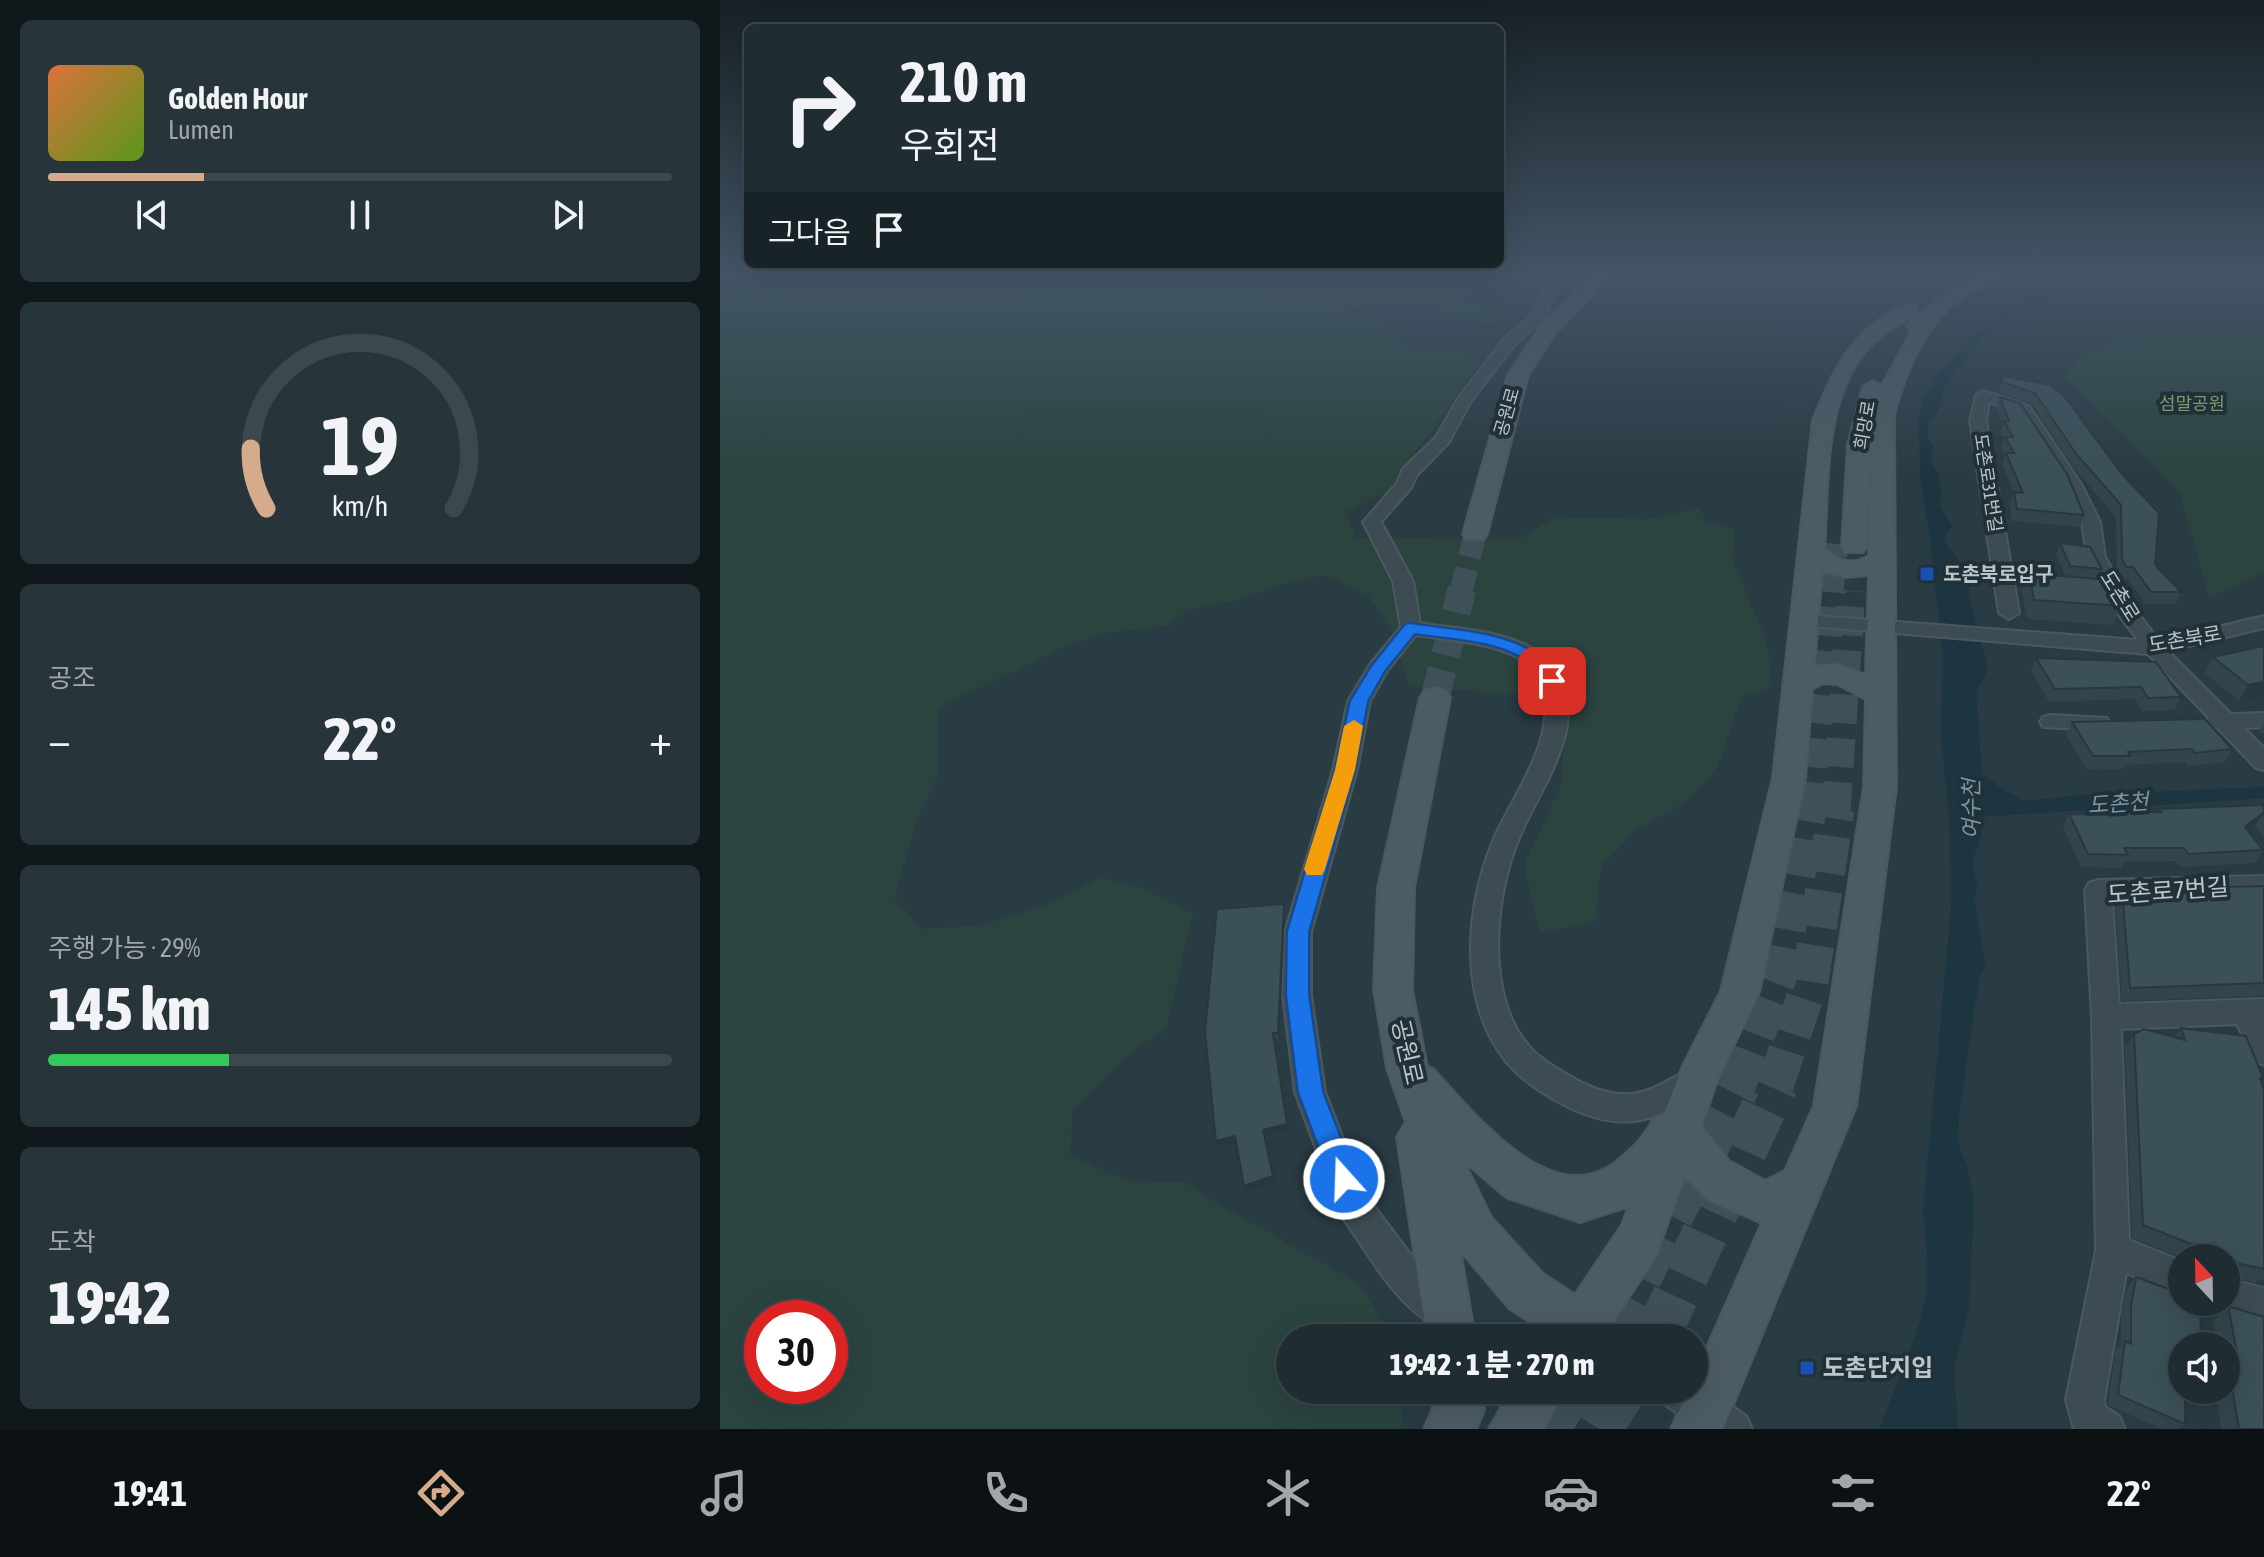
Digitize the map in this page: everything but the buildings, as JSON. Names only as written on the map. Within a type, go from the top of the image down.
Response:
[{"type":"main road","name":"공원로","points":[[1475,534],[1518,375],[1542,340]]},
{"type":"main road","points":[[1703,1415],[1835,1106],[1880,787],[1879,694],[1893,627],[1846,551],[1824,420],[1842,368],[1866,340]]},
{"type":"main road","points":[[1407,1068],[1473,1142],[1522,1182],[1580,1200],[1614,1191],[1659,1153],[1740,992],[1789,778],[1804,621],[1846,551],[1893,378],[1910,354],[1913,340]]},
{"type":"main road","points":[[1797,687],[1808,675],[1826,671],[1849,677],[1879,694]]},
{"type":"main road","name":"공원로","points":[[1435,698],[1396,888],[1393,990],[1407,1068],[1442,1164],[1475,1233],[1526,1291],[1571,1324]]},
{"type":"main road","points":[[1407,1068],[1450,1324]]},
{"type":"main road","points":[[1591,1324],[1640,1239],[1697,1079]]},
{"type":"main road","points":[[1679,1128],[1692,1155],[1707,1173],[1735,1192],[1766,1203],[1801,1186]]},
{"type":"main road","points":[[1450,1429],[1459,1410],[1458,1404]]},
{"type":"main road","points":[[1515,1429],[1531,1404]]},
{"type":"street","points":[[1447,1324],[1412,1284],[1352,1203],[1310,1092],[1297,995],[1298,932],[1345,770],[1359,701],[1378,668],[1411,628],[1408,595],[1402,578],[1391,551],[1372,522],[1405,484],[1409,473],[1443,439],[1464,400],[1511,340]]},
{"type":"street","name":"도촌로31번길","points":[[2009,613],[1978,421],[1983,395],[2024,409]]},
{"type":"street","name":"도촌로","points":[[2024,409],[2073,484],[2091,522],[2096,557],[2115,592],[2154,648],[2260,757]]},
{"type":"street","points":[[2002,580],[2031,583]]},
{"type":"street","points":[[2087,589],[2115,592]]},
{"type":"street","points":[[1804,621],[1893,627]]},
{"type":"street","name":"도촌북로","points":[[1893,627],[2009,639],[2154,648],[2264,622]]},
{"type":"street","points":[[1411,628],[1514,648],[1544,666],[1552,681],[1556,726],[1506,839],[1492,877],[1490,893],[1485,989],[1492,1018],[1514,1055],[1544,1078],[1574,1095],[1613,1107],[1641,1106],[1697,1079]]},
{"type":"street","points":[[2195,722],[2264,720]]},
{"type":"street","points":[[2051,722],[2122,723]]},
{"type":"street","name":"도촌로7번길","points":[[2106,1429],[2088,1418],[2085,1400],[2113,1251],[2106,1017],[2098,890],[2264,886]]},
{"type":"street","points":[[2106,1017],[2255,1012],[2264,1052]]},
{"type":"street","points":[[2113,1251],[2168,1273]]},
{"type":"street","points":[[2240,1299],[2264,1305]]},
{"type":"green space","points":[[720,340],[1400,340],[1410,352],[1458,347],[1482,360],[1387,492],[1346,512],[1356,538],[1520,539],[1555,517],[1650,519],[1700,508],[1706,521],[1735,529],[1732,560],[1767,642],[1772,687],[1741,697],[1718,766],[1685,803],[1634,831],[1601,867],[1595,922],[1540,933],[1524,865],[1561,786],[1569,673],[1512,695],[1409,685],[1394,635],[1369,596],[1325,575],[1283,584],[1244,599],[1188,610],[1167,626],[1106,633],[1063,647],[940,707],[937,777],[918,817],[894,898],[922,929],[983,925],[1045,905],[1102,877],[1149,891],[1193,914],[1166,1029],[1134,1050],[1072,1111],[1071,1156],[1125,1180],[1185,1182],[1221,1206],[1360,1284],[1384,1324],[1276,1324],[1276,1404],[1402,1404],[1401,1429],[720,1429]]},
{"type":"green space","name":"섬말공원","points":[[2121,340],[2264,340],[2264,573],[2209,598],[2180,492],[2065,377],[2084,353]]},
{"type":"water","name":"도촌천","points":[[1968,340],[1982,340],[1962,365],[1943,382],[1938,411],[1928,424],[1927,436],[1933,447],[1931,461],[1939,476],[1942,494],[1939,505],[1952,526],[1944,537],[1945,543],[1967,571],[1970,601],[1988,669],[1976,693],[1982,774],[2025,801],[2080,795],[2264,787],[2264,798],[1982,817],[1981,835],[1972,862],[1977,886],[1974,899],[1985,966],[1979,979],[1959,1115],[1958,1144],[1967,1165],[1974,1202],[1969,1306],[1954,1369],[1958,1429],[1879,1429],[1914,1340],[1927,1288],[1923,1213],[1951,909],[1950,827],[1941,735],[1943,656],[1920,477],[1919,418],[1923,402],[1937,375]]},
{"type":"waterway","name":"여수천","points":[[1940,392],[1953,371]]},
{"type":"tunnel","points":[[1461,591],[1475,534]]},
{"type":"tunnel","points":[[1832,591],[1837,544]]},
{"type":"tunnel","points":[[1435,698],[1462,589]]},
{"type":"tunnel","points":[[1808,811],[1832,589]]},
{"type":"tunnel","points":[[1836,811],[1851,591]]},
{"type":"tunnel","points":[[1737,1086],[1780,973],[1808,809]]},
{"type":"tunnel","points":[[1775,1086],[1810,982],[1836,809]]},
{"type":"tunnel","points":[[1663,1324],[1775,1084]]},
{"type":"tunnel","points":[[1614,1324],[1737,1086]]},
{"type":"tunnel","points":[[1546,1429],[1563,1404]]},
{"type":"tunnel","points":[[1599,1429],[1615,1404]]},
{"type":"slow traffic","points":[[1315,869],[1345,770],[1354,726]]},
{"type":"place","name":"도촌북로입구","points":[[1927,574]]},
{"type":"place","name":"도촌단지입","points":[[1807,1368]]},
{"type":"route","points":[[1344,1179],[1310,1092],[1297,995],[1298,932],[1345,770],[1359,701],[1378,668],[1411,628],[1503,644],[1525,652],[1544,666],[1552,681]]}]
